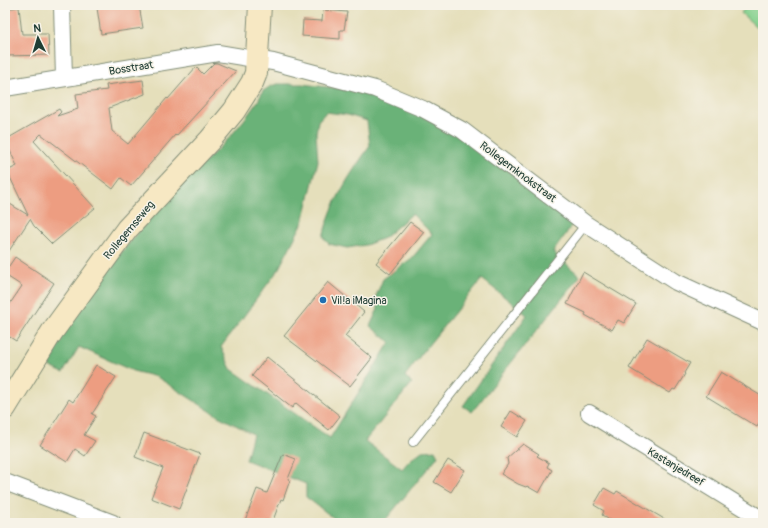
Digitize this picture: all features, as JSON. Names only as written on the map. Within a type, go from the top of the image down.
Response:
[{"type":"street","points":[[62,5],[64,78]]},
{"type":"street","name":"Rollegemseweg","points":[[5,408],[52,332],[126,229],[210,140],[234,111],[252,83],[256,73],[260,5]]},
{"type":"street","name":"Bosstraat","points":[[5,88],[218,53],[256,59]]},
{"type":"street","name":"Rollegemknokstraat","points":[[256,59],[273,62],[375,89],[423,109],[462,130],[586,224],[676,282],[763,322]]},
{"type":"street","name":"Kastanjedreef","points":[[589,414],[763,520]]},
{"type":"street","points":[[5,482],[113,523]]},
{"type":"lane","points":[[413,442],[586,224]]},
{"type":"green space","points":[[747,5],[763,5],[763,33],[741,13]]},
{"type":"green space","name":"Vil!a iMagina","points":[[277,84],[302,84],[370,92],[426,115],[477,147],[572,218],[573,224],[553,252],[580,276],[472,412],[463,406],[527,315],[482,279],[405,376],[412,383],[365,441],[402,469],[410,460],[422,451],[435,450],[438,456],[383,523],[340,523],[306,497],[306,484],[246,460],[253,434],[218,416],[157,377],[133,371],[79,347],[63,373],[45,364],[67,324],[110,266],[157,209],[229,138],[258,101],[263,91]],"holes":[[[326,112],[348,115],[367,121],[370,146],[342,189],[326,224],[323,237],[329,244],[347,248],[366,245],[384,238],[412,214],[432,234],[412,258],[383,279],[376,296],[378,309],[370,326],[390,342],[330,438],[231,369],[221,347],[278,270],[303,222],[318,161],[316,133],[318,121]]]},
{"type":"building","points":[[116,5],[139,5],[143,28],[101,34],[97,8]]},
{"type":"building","points":[[19,7],[22,34],[48,34],[49,55],[5,56],[5,9]]},
{"type":"building","points":[[323,10],[347,12],[344,30],[340,30],[340,39],[302,36],[303,20],[322,21]]},
{"type":"building","points":[[214,63],[236,71],[176,136],[175,135],[131,186],[121,178],[113,189],[41,134],[34,141],[95,208],[52,244],[34,226],[30,219],[5,257],[5,201],[28,215],[7,171],[17,166],[5,140],[59,109],[61,112],[57,116],[78,109],[76,94],[107,90],[106,85],[143,80],[145,94],[109,108],[112,131],[128,144],[167,98],[168,99],[196,67],[203,74]]},
{"type":"building","points":[[410,222],[424,232],[390,274],[376,263]]},
{"type":"building","points":[[15,257],[54,283],[16,341],[5,334],[5,311],[22,286],[5,275],[5,272]]},
{"type":"building","points":[[583,272],[636,304],[624,323],[618,320],[612,330],[585,315],[586,313],[567,304]]},
{"type":"building","points":[[328,282],[364,312],[345,336],[372,358],[350,386],[284,336]]},
{"type":"building","points":[[647,338],[690,363],[675,390],[673,389],[670,393],[629,368]]},
{"type":"building","points":[[267,357],[340,416],[329,430],[296,403],[292,408],[252,376]]},
{"type":"building","points":[[96,365],[116,377],[92,414],[96,416],[84,435],[95,441],[85,456],[75,449],[67,462],[40,445],[69,399],[73,402]]},
{"type":"building","points":[[721,372],[763,397],[763,417],[757,427],[706,396]]},
{"type":"building","points":[[511,411],[527,421],[517,437],[501,427]]},
{"type":"building","points":[[144,433],[200,454],[179,509],[151,498],[163,468],[135,457]]},
{"type":"building","points":[[523,444],[539,454],[537,456],[549,463],[547,467],[552,470],[539,493],[527,486],[518,484],[501,474],[508,464],[507,458]]},
{"type":"building","points":[[283,454],[296,459],[288,479],[290,480],[283,500],[281,499],[272,523],[244,523],[257,489],[267,493]]},
{"type":"building","points":[[448,460],[465,470],[451,492],[434,482]]},
{"type":"building","points":[[604,488],[615,494],[617,491],[671,523],[614,523],[602,515],[604,511],[594,505]]},
{"type":"place","name":"Vil!a iMagina","points":[[323,300]]}]
